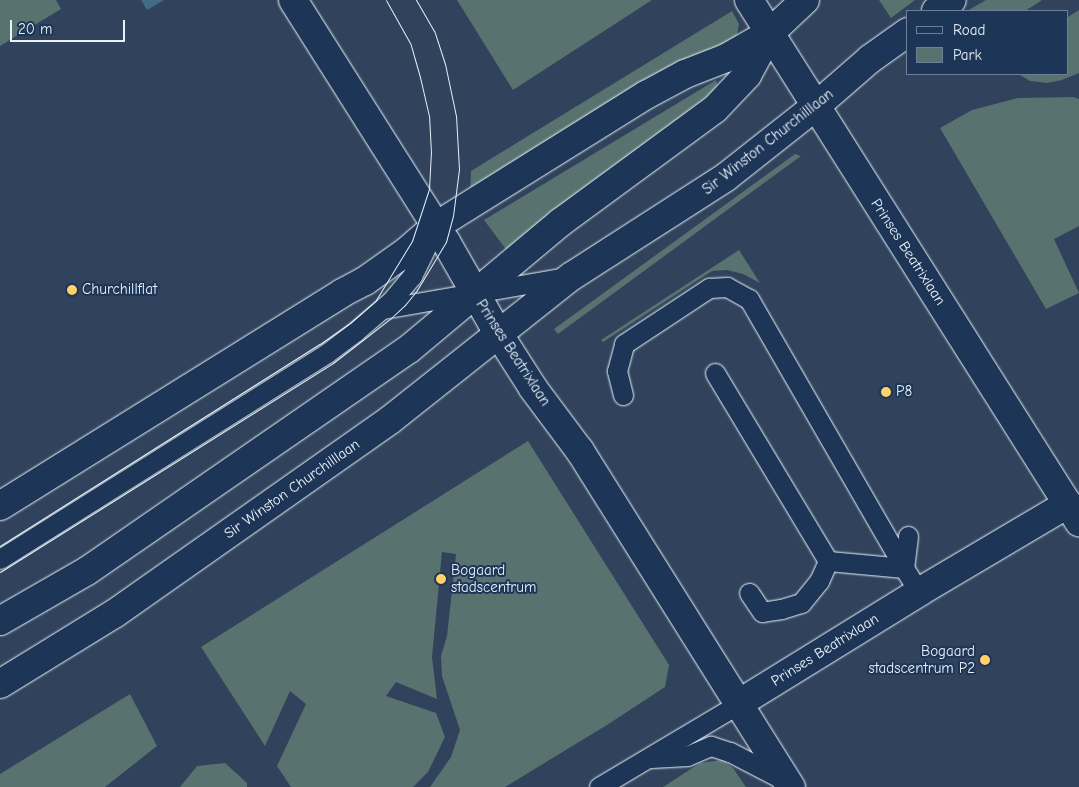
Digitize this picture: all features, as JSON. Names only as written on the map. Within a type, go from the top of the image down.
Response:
[{"type":"street","name":"Prinses Beatrixlaan","points":[[293,0],[436,226],[498,333],[533,388],[580,451],[789,785]]},
{"type":"street","name":"Prinses Beatrixlaan","points":[[738,704],[919,592],[1073,513],[749,0]]},
{"type":"street","name":"Sir Winston Churchilllaan","points":[[0,506],[325,303],[365,281],[407,251],[436,226],[646,95],[685,74],[726,58],[770,33],[805,0]]},
{"type":"street","points":[[937,10],[952,0]]},
{"type":"street","name":"Sir Winston Churchilllaan","points":[[0,621],[87,571],[409,349],[561,222],[716,109],[747,75],[770,33]]},
{"type":"street","name":"Sir Winston Churchilllaan","points":[[0,684],[114,614],[358,443],[390,420],[572,276],[726,177],[816,106],[870,59],[906,33]]},
{"type":"lane","name":"Sir Winston Churchilllaan","points":[[0,559],[327,353],[382,309],[412,276],[436,226]]},
{"type":"lane","name":"Sir Winston Churchilllaan","points":[[382,309],[572,276]]},
{"type":"lane","points":[[623,395],[617,371],[624,344],[709,288],[727,286],[748,299],[919,592]]},
{"type":"lane","points":[[714,373],[828,561]]},
{"type":"lane","points":[[904,568],[908,536]]},
{"type":"lane","points":[[828,561],[904,568]]},
{"type":"lane","points":[[749,593],[762,612],[801,603],[819,580],[828,561]]},
{"type":"lane","points":[[599,787],[738,704]]},
{"type":"lane","points":[[647,758],[687,756],[711,746],[730,752],[789,785]]},
{"type":"green space","points":[[0,0],[56,0],[61,9],[0,46]]},
{"type":"green space","points":[[457,0],[652,0],[513,90]]},
{"type":"green space","points":[[879,0],[915,0],[891,18]]},
{"type":"green space","points":[[986,0],[1041,0],[1027,10],[969,10]]},
{"type":"green space","points":[[1079,10],[1079,73],[1062,80],[1047,83],[1030,81],[1020,75],[1069,75],[1069,16]]},
{"type":"green space","points":[[732,11],[739,24],[735,46],[470,197],[471,171]]},
{"type":"green space","points":[[716,80],[718,88],[508,252],[484,220]]},
{"type":"green space","points":[[1073,97],[1079,99],[1079,226],[1054,239],[1079,293],[1046,309],[940,128],[972,110],[1018,98]]},
{"type":"green space","points":[[795,154],[801,156],[558,334],[554,329]]},
{"type":"green space","points":[[739,250],[760,283],[743,274],[727,270],[712,271],[603,342],[601,340]]},
{"type":"green space","name":"Bogaard stadscentrum","points":[[528,441],[669,665],[665,687],[505,787],[430,787],[451,757],[460,730],[442,676],[441,656],[447,636],[456,554],[442,552],[432,657],[437,699],[396,682],[386,696],[436,713],[445,737],[428,772],[413,787],[291,787],[277,766],[306,704],[290,691],[265,746],[201,647]]},
{"type":"green space","points":[[130,694],[157,746],[105,787],[0,787],[0,774]]},
{"type":"green space","points":[[722,760],[733,768],[746,787],[663,787],[700,763]]},
{"type":"green space","points":[[225,763],[247,783],[247,787],[180,787],[197,766]]},
{"type":"water","points":[[141,0],[164,0],[147,10]]},
{"type":"tram line","points":[[0,546],[320,344],[350,323],[376,300],[412,241],[429,189],[431,153],[429,116],[420,77],[410,43],[386,0]]},
{"type":"tram line","points":[[0,572],[333,363],[390,319],[417,290],[446,242],[453,216],[459,169],[456,116],[445,64],[434,31],[416,0]]},
{"type":"place","name":"Churchillflat","points":[[72,290]]},
{"type":"place","name":"P8","points":[[886,392]]},
{"type":"place","name":"Bogaard stadscentrum","points":[[441,579]]},
{"type":"place","name":"Bogaard stadscentrum P2","points":[[985,660]]}]
